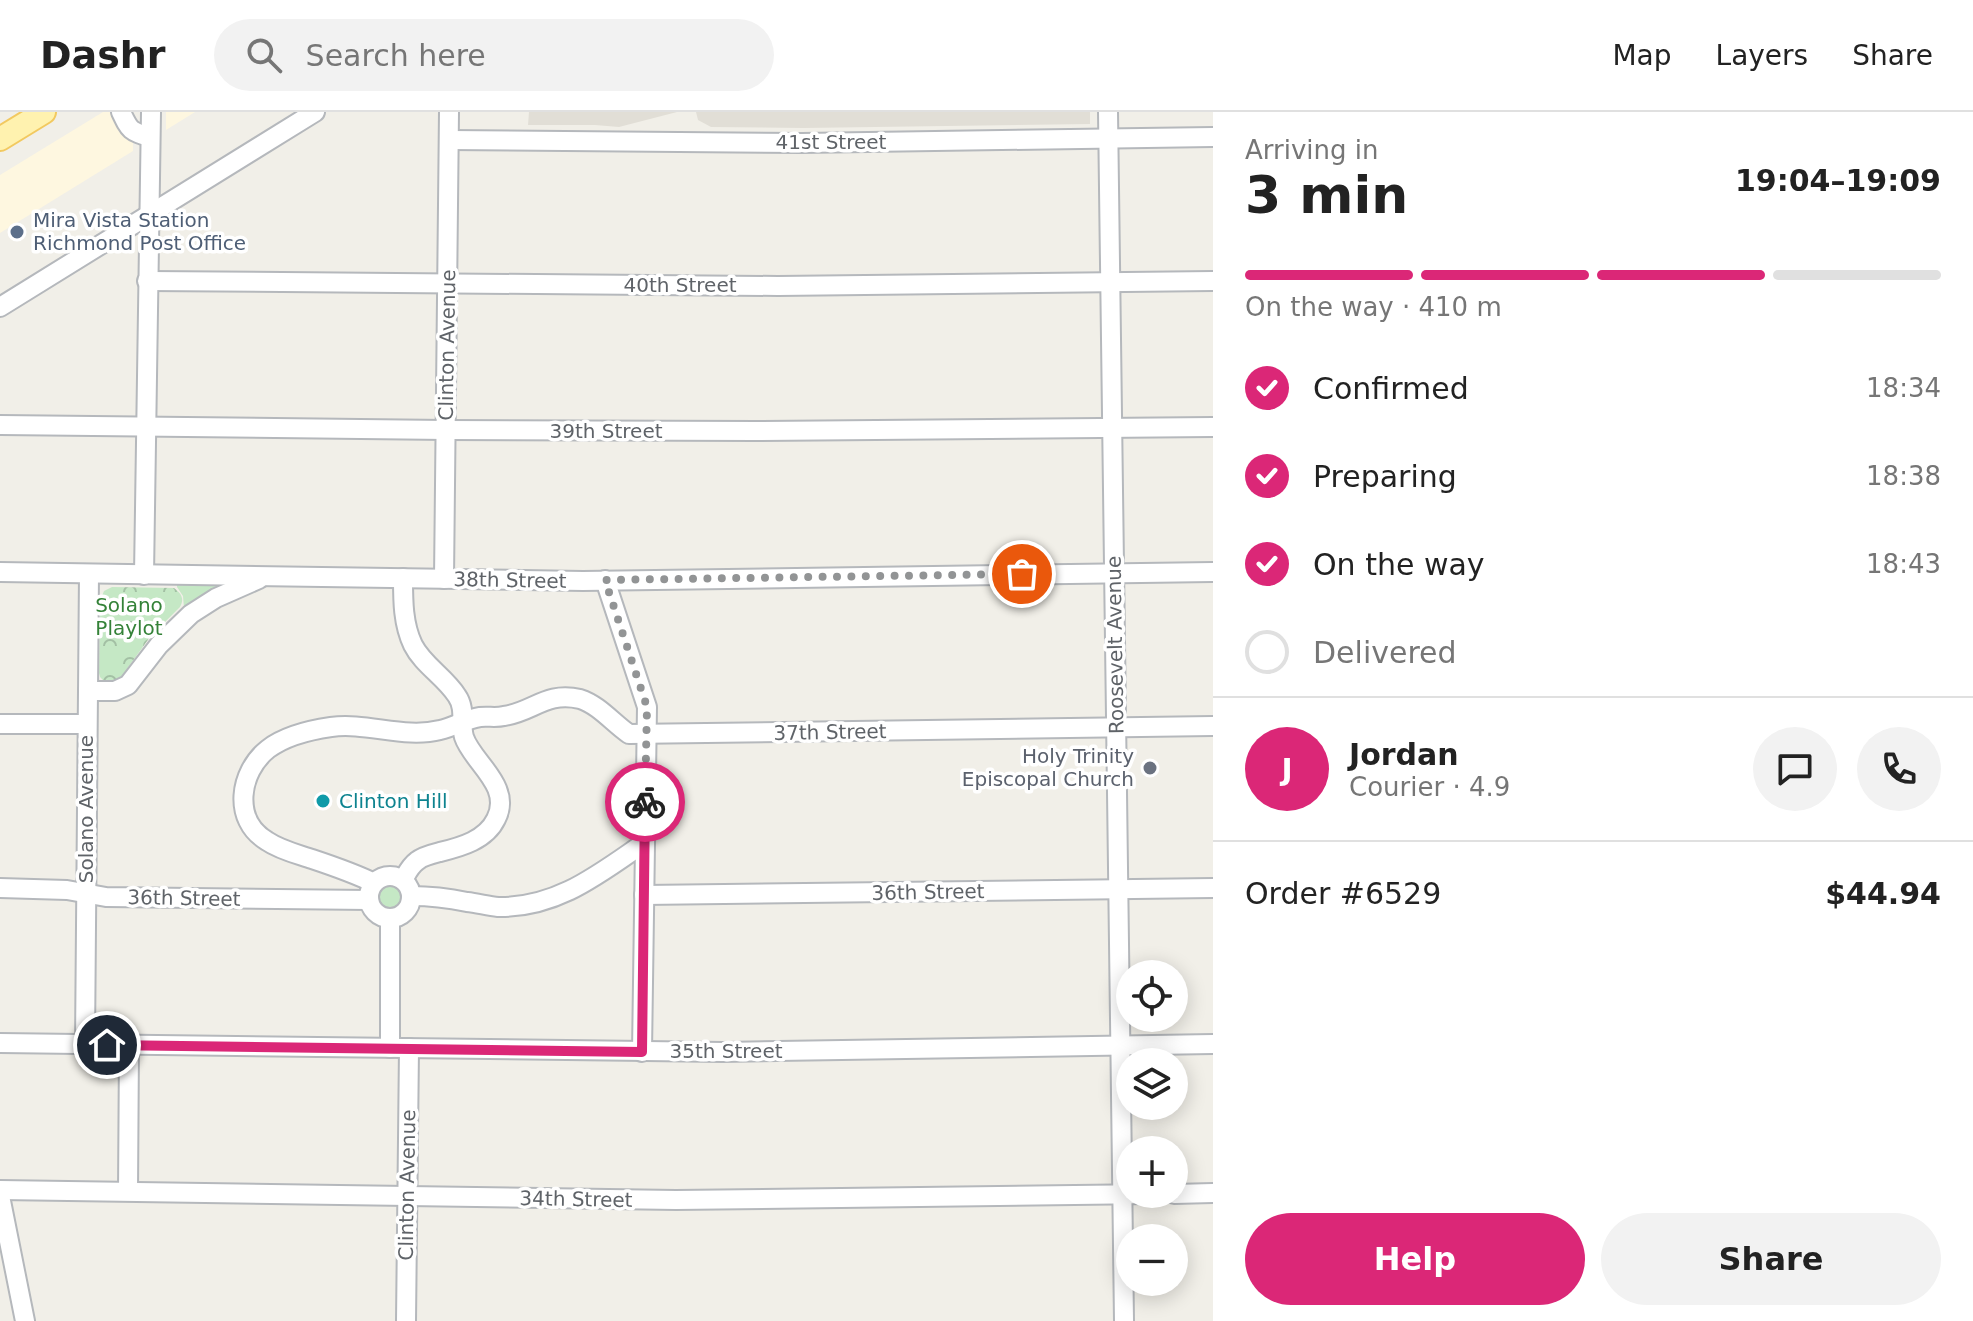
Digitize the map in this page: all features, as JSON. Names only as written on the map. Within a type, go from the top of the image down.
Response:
[{"type":"main road","points":[[1,137],[44,112]]},
{"type":"street","points":[[121,112],[133,132],[150,137]]},
{"type":"street","points":[[144,575],[151,112]]},
{"type":"street","points":[[0,307],[315,112]]},
{"type":"street","name":"Clinton Avenue","points":[[444,579],[449,112]]},
{"type":"street","name":"Roosevelt Avenue","points":[[1108,112],[1122,1136]]},
{"type":"street","name":"41st Street","points":[[449,140],[802,143],[1213,137]]},
{"type":"street","name":"40th Street","points":[[147,281],[778,286],[1213,281]]},
{"type":"street","name":"39th Street","points":[[0,425],[757,431],[1213,427]]},
{"type":"street","name":"38th Street","points":[[0,572],[605,580],[1213,572]]},
{"type":"street","name":"Solano Avenue","points":[[85,1044],[89,574]]},
{"type":"street","points":[[88,691],[115,691],[128,685],[159,645],[191,614],[216,598],[265,576]]},
{"type":"street","points":[[403,578],[404,611],[414,647],[455,692],[462,705],[464,736],[493,780],[500,805],[498,817],[491,827],[469,843],[420,858],[410,868],[407,888],[410,903],[405,911],[390,918],[377,913],[372,892],[387,876],[394,876],[407,888],[430,896],[497,907],[556,897],[593,879],[644,843]]},
{"type":"street","points":[[605,580],[647,707],[642,1052]]},
{"type":"street","name":"37th Street","points":[[372,892],[352,873],[283,849],[265,841],[253,830],[245,816],[242,798],[246,779],[255,762],[278,742],[318,729],[350,726],[414,733],[440,730],[480,717],[517,713],[554,698],[580,700],[593,705],[629,734],[647,735],[1213,726]]},
{"type":"street","points":[[0,724],[87,724]]},
{"type":"street","name":"36th Street","points":[[0,888],[67,890],[106,897],[372,892]]},
{"type":"street","name":"36th Street","points":[[644,895],[1213,888]]},
{"type":"street","name":"Clinton Avenue","points":[[390,918],[407,1196],[406,1321]]},
{"type":"street","name":"35th Street","points":[[0,1043],[642,1052],[1213,1044]]},
{"type":"street","points":[[128,1191],[129,1045]]},
{"type":"street","name":"34th Street","points":[[0,1190],[676,1200],[1116,1195]]},
{"type":"street","points":[[1188,1194],[1213,1193]]},
{"type":"street","points":[[0,1196],[25,1321]]},
{"type":"street","name":"Roosevelt Avenue","points":[[1123,1208],[1124,1321]]},
{"type":"shaded area","points":[[103,112],[133,112],[133,151],[0,233],[0,175]]},
{"type":"shaded area","points":[[166,112],[195,112],[166,130]]},
{"type":"shaded area","points":[[529,112],[677,112],[619,127],[528,125]]},
{"type":"shaded area","points":[[696,112],[1090,112],[1090,124],[711,127],[698,120]]},
{"type":"green space","points":[[180,583],[225,584],[184,608],[183,596],[177,587]]},
{"type":"green space","name":"Solano Playlot","points":[[112,587],[174,588],[182,601],[180,607],[150,637],[119,680],[106,683],[99,673],[100,601],[104,591]]},
{"type":"green space","points":[[390,883],[399,887],[403,896],[399,905],[390,909],[381,905],[377,896],[381,887]]},
{"type":"way so far","points":[[645,802],[647,707],[605,580],[1022,574]]},
{"type":"place","name":"Mira Vista Station Richmond Post Office","points":[[17,232]]},
{"type":"place","name":"Holy Trinity Episcopal Church","points":[[1150,768]]},
{"type":"place","name":"Clinton Hill","points":[[323,801]]},
{"type":"route","points":[[107,1045],[642,1052],[645,802]]}]
